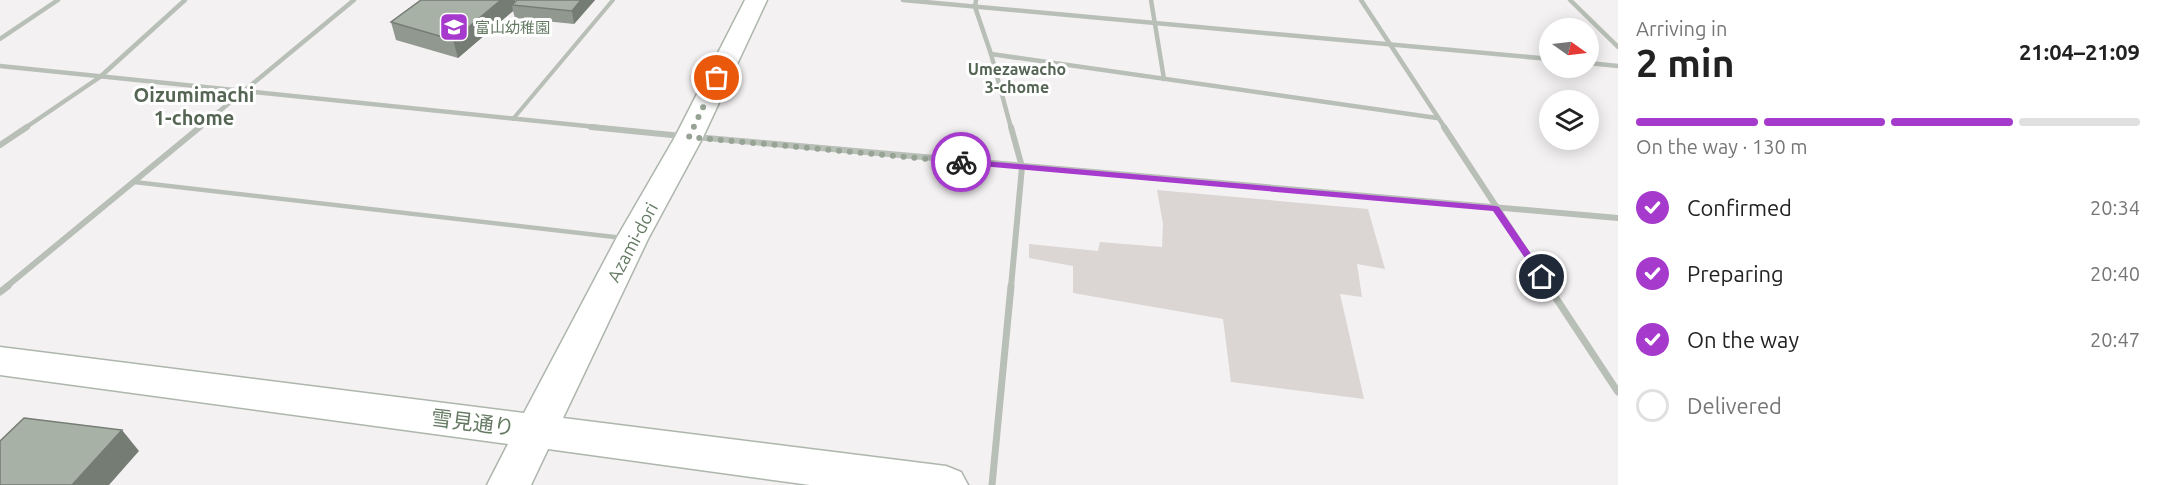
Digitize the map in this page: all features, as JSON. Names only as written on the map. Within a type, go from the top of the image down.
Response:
[{"type":"street","points":[[0,39],[58,0]]},
{"type":"street","points":[[0,146],[100,76],[185,0]]},
{"type":"street","points":[[0,292],[354,0]]},
{"type":"street","name":"Azami-dori","points":[[509,485],[632,238],[689,137],[756,0]]},
{"type":"street","points":[[903,0],[976,4],[1539,58]]},
{"type":"street","points":[[1151,0],[1164,79]]},
{"type":"street","points":[[1361,0],[1618,392]]},
{"type":"street","points":[[1570,0],[1618,46]]},
{"type":"street","points":[[976,4],[1022,167],[992,485]]},
{"type":"street","points":[[991,54],[1437,118]]},
{"type":"street","points":[[1599,64],[1618,66]]},
{"type":"street","points":[[0,66],[689,137],[1618,218]]},
{"type":"street","name":"雪見通り","points":[[0,361],[946,485]]},
{"type":"lane","points":[[513,119],[613,0]]},
{"type":"lane","points":[[133,182],[632,238]]},
{"type":"shaded area","points":[[1157,190],[1368,209],[1385,269],[1357,264],[1362,297],[1340,294],[1364,399],[1231,382],[1223,319],[1073,293],[1073,266],[1029,258],[1029,244],[1098,251],[1100,242],[1162,247],[1163,224]]},
{"type":"building","points":[[421,0],[501,0],[453,40],[391,22]]},
{"type":"building","points":[[517,0],[581,0],[572,11],[512,5]]},
{"type":"building","points":[[24,418],[122,430],[72,485],[0,485],[0,441]]},
{"type":"way so far","points":[[717,78],[689,137],[961,162]]},
{"type":"place","name":"富山幼稚園","points":[[454,27]]},
{"type":"district","name":"Umezawacho 3-chome","points":[[1017,78]]},
{"type":"district","name":"Oizumimachi 1-chome","points":[[194,106]]},
{"type":"route","points":[[961,162],[1496,209],[1542,277]]}]
